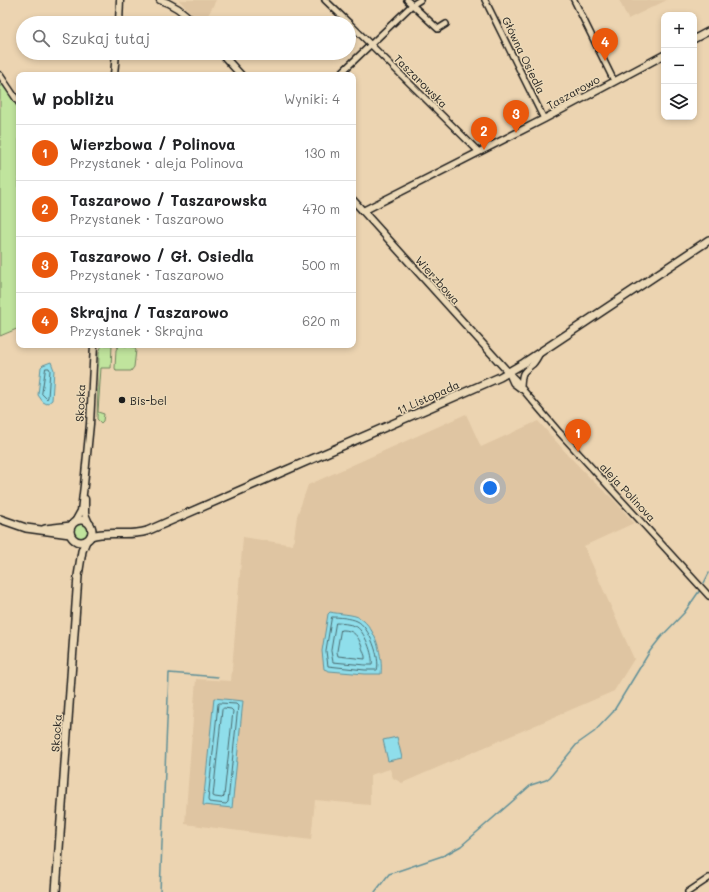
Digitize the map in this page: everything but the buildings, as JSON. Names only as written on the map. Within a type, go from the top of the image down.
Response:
[{"type":"main road","name":"11 Listopada","points":[[88,539],[103,534],[127,535],[152,529],[509,373],[709,240]]},
{"type":"main road","points":[[0,519],[16,526],[70,534]]},
{"type":"main road","points":[[41,530],[70,526],[76,520],[80,519],[90,524],[93,530],[88,539],[78,542],[70,534],[70,526]]},
{"type":"main road","name":"11 Listopada","points":[[90,524],[100,530],[135,534]]},
{"type":"main road","name":"Skocka","points":[[56,892],[78,576],[82,547],[88,539]]},
{"type":"main road","name":"Skocka","points":[[75,540],[78,576]]},
{"type":"street","points":[[119,16],[120,0]]},
{"type":"street","points":[[160,0],[168,2],[186,16]]},
{"type":"street","name":"Taszarowska","points":[[325,0],[342,16]]},
{"type":"street","points":[[407,0],[438,29],[446,24]]},
{"type":"street","points":[[356,59],[412,5],[420,0]]},
{"type":"street","name":"Główna Osiedla","points":[[485,0],[544,119]]},
{"type":"street","points":[[574,0],[614,81]]},
{"type":"street","name":"Taszarowska","points":[[356,30],[479,152]]},
{"type":"street","points":[[697,37],[709,31]]},
{"type":"street","name":"Taszarowo","points":[[363,211],[544,119],[661,56]]},
{"type":"street","points":[[114,72],[115,60]]},
{"type":"street","points":[[227,60],[237,72]]},
{"type":"street","points":[[342,72],[355,60]]},
{"type":"street","points":[[0,74],[16,98]]},
{"type":"street","name":"Wierzbowa","points":[[356,203],[509,373]]},
{"type":"street","name":"Skocka","points":[[76,520],[81,511],[84,486],[90,424],[94,348]]},
{"type":"street","points":[[522,389],[521,379],[524,370],[533,363],[541,352]]},
{"type":"street","name":"aleja Polinova","points":[[509,373],[513,383],[522,389],[559,432],[709,596]]},
{"type":"street","name":"Skocka","points":[[84,486],[85,514],[90,524]]},
{"type":"street","points":[[688,892],[709,878]]},
{"type":"shaded area","points":[[179,0],[216,0],[208,16],[194,16]]},
{"type":"shaded area","points":[[619,0],[667,0],[628,19]]},
{"type":"shaded area","points":[[466,414],[481,447],[538,421],[569,456],[613,499],[634,523],[584,546],[634,659],[614,691],[402,783],[393,778],[390,769],[370,775],[370,805],[315,800],[311,840],[185,824],[196,679],[231,681],[243,537],[293,545],[297,516],[308,485]]},
{"type":"green space","points":[[0,80],[16,102],[16,329],[0,336]]},
{"type":"green space","points":[[101,348],[112,348],[111,368],[101,368],[98,412],[104,414],[103,421],[101,423],[97,419],[99,352]]},
{"type":"green space","points":[[117,348],[134,348],[136,350],[134,367],[131,371],[116,371]]},
{"type":"green space","points":[[78,523],[84,523],[89,528],[87,537],[84,539],[78,539],[73,534],[73,528]]},
{"type":"water","points":[[51,362],[54,370],[52,400],[47,404],[43,402],[38,395],[41,367]]},
{"type":"water","points":[[330,612],[354,616],[360,618],[366,623],[377,643],[381,659],[381,674],[329,671],[324,669],[322,651],[328,614]]},
{"type":"water","points":[[214,698],[243,701],[232,808],[203,805]]},
{"type":"water","points":[[397,737],[402,758],[388,761],[383,740]]},
{"type":"waterway","points":[[704,583],[709,573]]},
{"type":"waterway","points":[[375,892],[389,874],[445,855],[461,846],[531,785],[546,780],[550,777],[577,744],[594,732],[613,712],[650,651],[684,613],[700,590]]},
{"type":"waterway","points":[[160,892],[169,673],[218,677]]},
{"type":"place","name":"Skrajna / Taszarowo","points":[[605,61]]},
{"type":"place","name":"Taszarowo / Gł. Osiedla","points":[[516,133]]},
{"type":"place","name":"Taszarowo / Taszarowska","points":[[484,150]]},
{"type":"place","name":"Bis-bel","points":[[122,400]]},
{"type":"place","name":"Wierzbowa / Polinova","points":[[578,452]]}]
